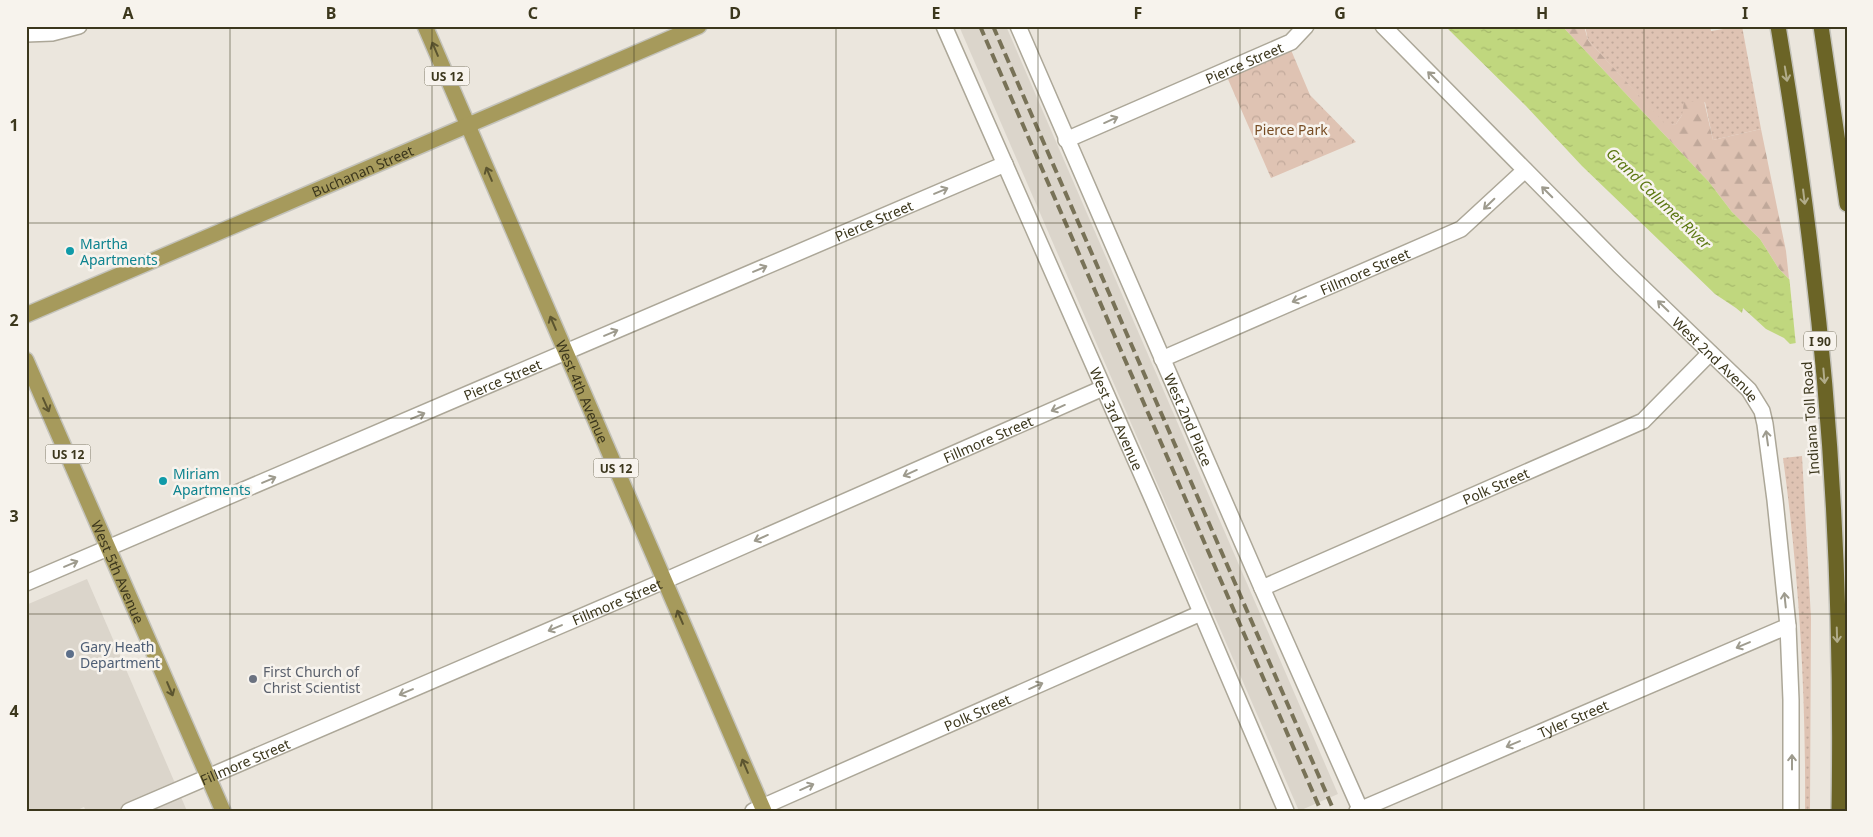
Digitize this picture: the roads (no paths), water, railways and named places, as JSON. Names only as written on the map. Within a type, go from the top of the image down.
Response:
[{"type":"highway","name":"Indiana Toll Road","points":[[1778,26],[1798,149],[1813,263],[1830,442],[1840,743],[1839,811]]},
{"type":"highway","points":[[1821,26],[1847,204]]},
{"type":"main road","name":"West 4th Avenue","points":[[425,26],[760,809]]},
{"type":"main road","name":"Buchanan Street","points":[[26,315],[699,26]]},
{"type":"main road","name":"West 5th Avenue","points":[[26,360],[223,811]]},
{"type":"street","points":[[26,34],[52,33],[79,26]]},
{"type":"street","name":"West 3rd Avenue","points":[[944,26],[1286,811]]},
{"type":"street","name":"West 2nd Place","points":[[1018,26],[1359,810]]},
{"type":"street","name":"Pierce Street","points":[[1066,140],[1291,42],[1306,26]]},
{"type":"street","name":"West 2nd Avenue","points":[[1383,26],[1524,170],[1749,390],[1762,411],[1772,475],[1788,626],[1791,710],[1791,811]]},
{"type":"street","name":"Pierce Street","points":[[26,583],[1005,164]]},
{"type":"street","name":"Fillmore Street","points":[[1162,359],[1461,229],[1524,170]]},
{"type":"street","name":"Polk Street","points":[[1262,588],[1643,421],[1710,353]]},
{"type":"street","name":"Fillmore Street","points":[[129,811],[664,581],[1103,388]]},
{"type":"street","name":"Polk Street","points":[[760,809],[1201,613]]},
{"type":"street","name":"Tyler Street","points":[[1359,810],[1788,626]]},
{"type":"water","name":"Grand Calumet River","points":[[1445,26],[1562,26],[1709,182],[1732,212],[1760,239],[1779,269],[1789,279],[1847,313],[1796,343],[1790,344],[1784,338],[1766,329],[1743,308],[1742,313],[1715,294],[1582,166],[1526,106]]},
{"type":"railway","points":[[980,26],[1321,811]]},
{"type":"railway","points":[[993,26],[1334,811]]},
{"type":"place","name":"Martha Apartments","points":[[70,251]]},
{"type":"place","name":"Miriam Apartments","points":[[163,481]]},
{"type":"place","name":"Gary Heath Department","points":[[70,654]]},
{"type":"place","name":"First Church of Christ Scientist","points":[[253,679]]},
{"type":"park label","name":"Pierce Park","points":[[1291,129]]}]
